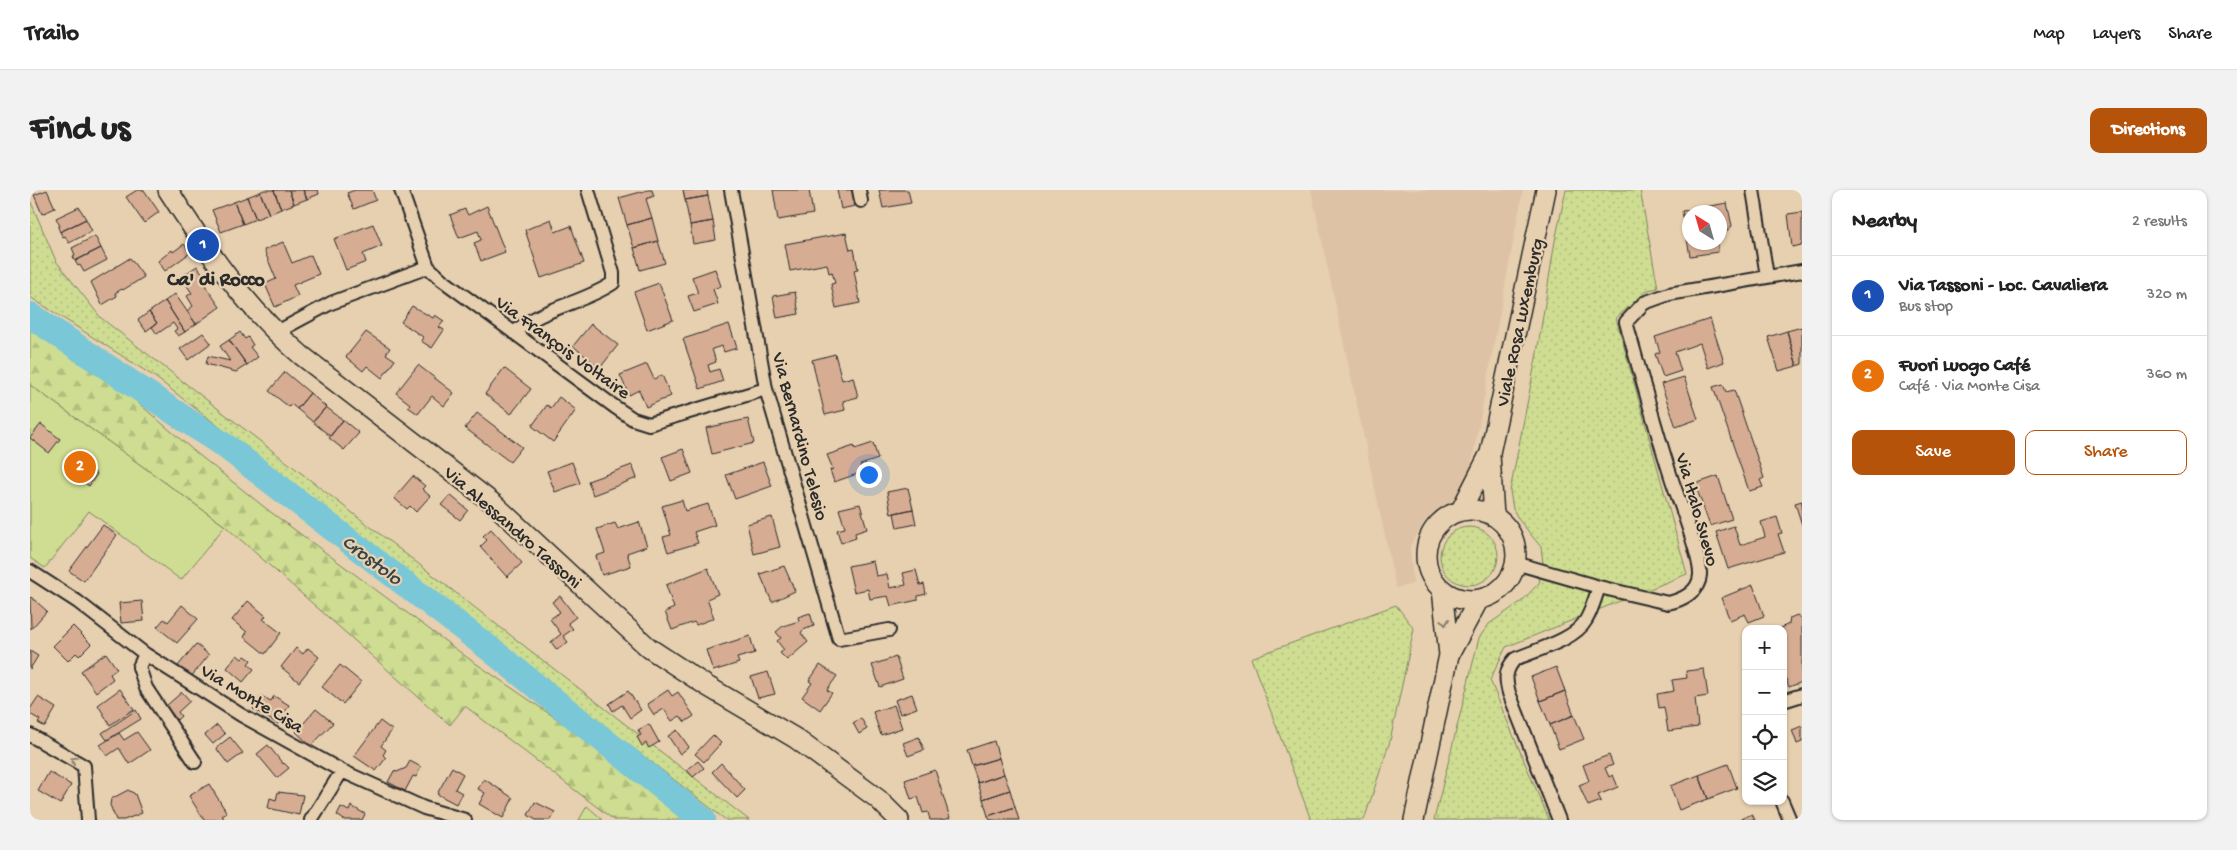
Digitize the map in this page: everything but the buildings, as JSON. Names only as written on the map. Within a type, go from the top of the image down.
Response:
[{"type":"street","name":"Via Alessandro Tassoni","points":[[168,190],[216,264],[275,333],[322,372],[496,506],[650,648],[707,686],[795,738],[878,799],[899,820]]},
{"type":"street","name":"Via François Voltaire","points":[[401,190],[428,267],[457,292],[515,332],[588,388],[642,424],[649,424],[766,389]]},
{"type":"street","points":[[515,332],[525,323],[538,316],[584,298],[613,283],[613,273],[588,190]]},
{"type":"street","name":"Via Bernardino Telesio","points":[[731,190],[766,389],[839,639],[889,630]]},
{"type":"street","name":"Viale Rosa Luxemburg","points":[[1461,510],[1490,453],[1546,190]]},
{"type":"street","points":[[1754,190],[1767,276]]},
{"type":"street","points":[[275,333],[331,303],[428,267]]},
{"type":"street","name":"Via Italo Svevo","points":[[1599,587],[1668,603],[1690,594],[1697,586],[1700,576],[1699,566],[1658,439],[1626,322],[1644,303],[1669,294],[1802,271]]},
{"type":"street","name":"Viale Rosa Luxemburg","points":[[1490,453],[1494,516]]},
{"type":"street","points":[[1461,510],[1484,511],[1494,516],[1510,532],[1515,547],[1515,563],[1506,584],[1497,592],[1479,599],[1466,600],[1442,590],[1429,572],[1426,559],[1426,546],[1438,523],[1449,515],[1461,510]]},
{"type":"street","points":[[1515,563],[1599,587],[1581,627],[1573,634],[1515,659],[1505,673],[1509,693],[1559,820]]},
{"type":"street","name":"Via Monte Cisa","points":[[30,571],[78,602],[145,654],[241,714],[342,771],[424,808],[465,820]]},
{"type":"street","points":[[1442,590],[1449,655]]},
{"type":"street","points":[[1414,820],[1449,655],[1479,599]]},
{"type":"street","points":[[145,654],[138,667],[146,688],[195,762]]},
{"type":"street","points":[[1787,700],[1802,695]]},
{"type":"street","points":[[30,736],[84,766],[85,819]]},
{"type":"street","points":[[311,820],[342,771]]},
{"type":"street","points":[[1784,805],[1790,820]]},
{"type":"shaded area","points":[[1311,190],[1523,190],[1468,483],[1462,492],[1446,507],[1425,521],[1410,546],[1413,584],[1396,588]]},
{"type":"green space","points":[[1566,190],[1640,190],[1658,288],[1648,290],[1616,318],[1687,574],[1506,647],[1490,680],[1549,820],[1434,820],[1479,638],[1489,624],[1522,601],[1539,583],[1543,563],[1541,547],[1519,520],[1513,509],[1510,491]]},
{"type":"green space","points":[[30,200],[56,261],[101,318],[749,820],[726,820],[155,377],[30,297]]},
{"type":"green space","points":[[30,322],[114,382],[194,451],[268,510],[468,658],[576,732],[691,820],[614,820],[465,706],[450,725],[225,526],[30,385]]},
{"type":"green space","points":[[30,385],[225,526],[181,580],[89,511],[45,568],[30,558]]},
{"type":"green space","points":[[1463,527],[1475,527],[1490,535],[1498,550],[1498,562],[1490,577],[1475,585],[1463,585],[1448,577],[1440,562],[1440,550],[1448,535]]},
{"type":"green space","points":[[1396,605],[1414,629],[1390,741],[1364,820],[1311,820],[1251,658]]},
{"type":"green space","points":[[587,806],[603,820],[579,820]]},
{"type":"waterway","name":"Crostolo","points":[[30,315],[228,448],[490,649],[703,820]]},
{"type":"place","name":"Via Tassoni - Loc. Cavaliera","points":[[203,245]]},
{"type":"place","name":"Fuori Luogo Café","points":[[80,467]]},
{"type":"district","name":"Ca' di Rocco","points":[[216,278]]}]
